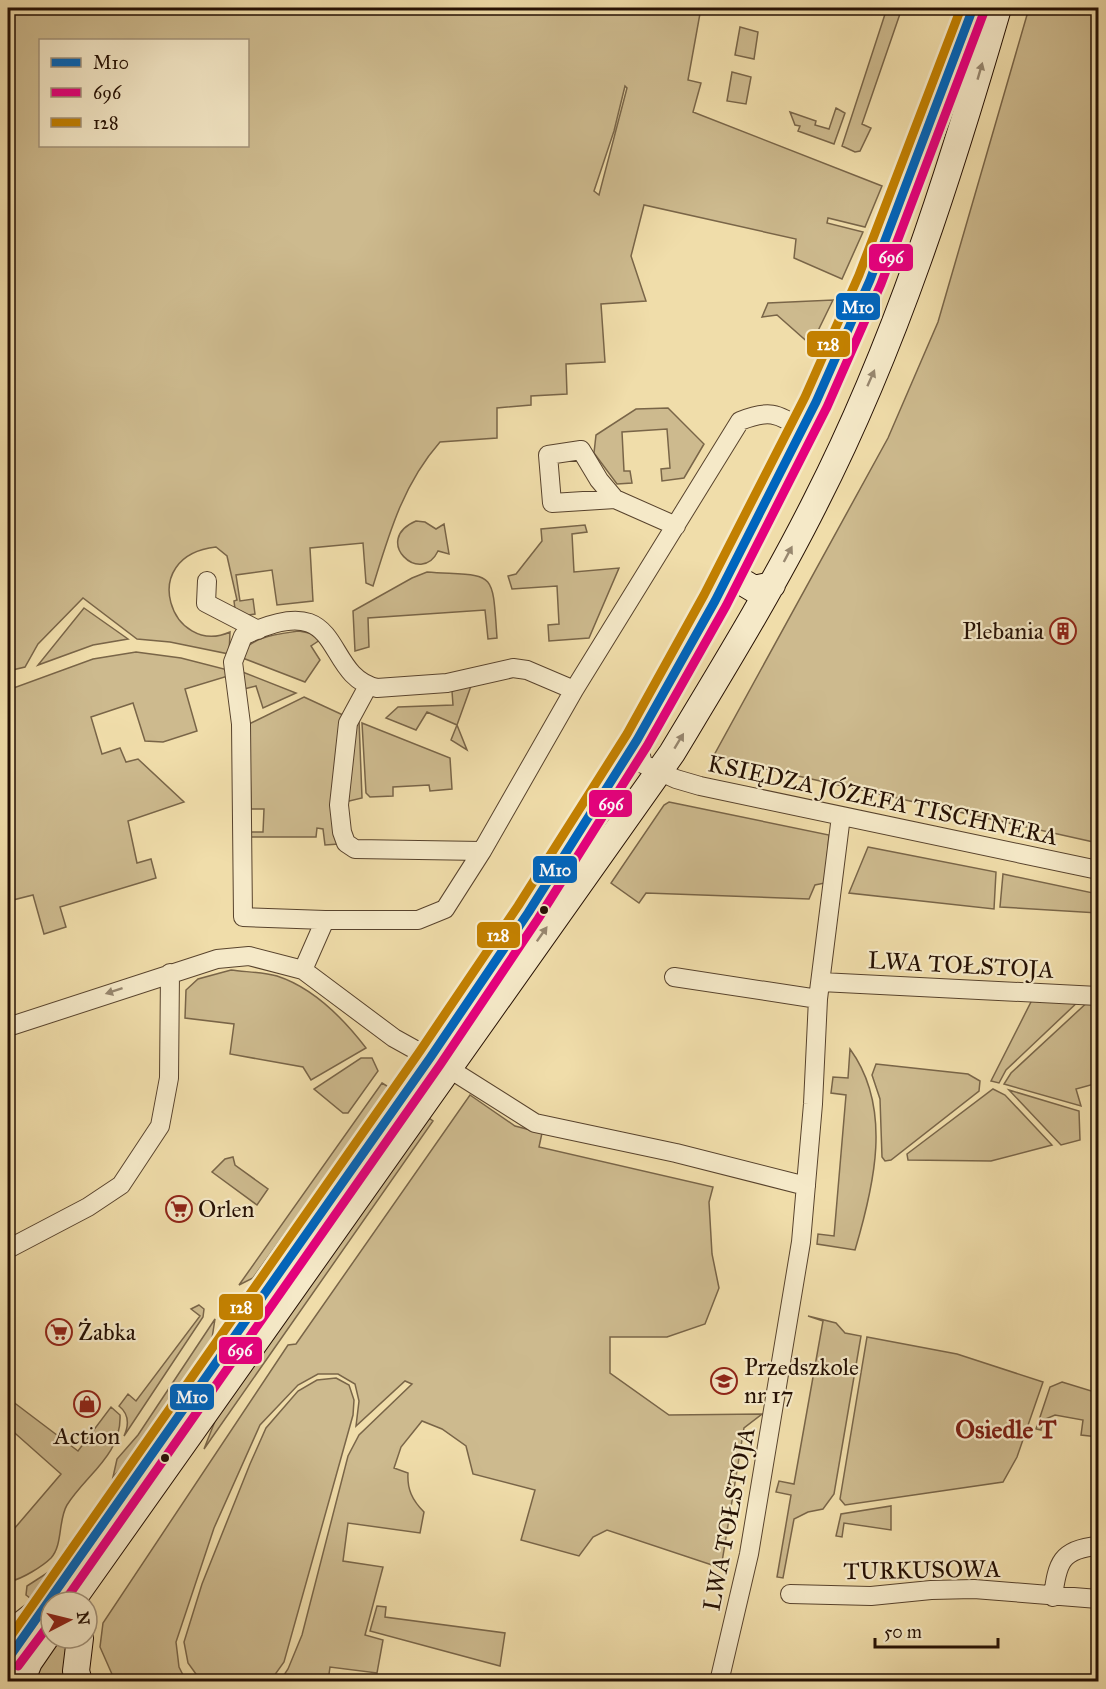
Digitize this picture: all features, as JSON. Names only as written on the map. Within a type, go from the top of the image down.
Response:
[{"type":"street","points":[[71,1590],[98,1565],[439,1063],[528,913],[637,740],[696,635],[802,430],[870,280],[963,40],[973,8]]},
{"type":"street","points":[[68,1590],[439,1063],[658,772],[732,654],[772,585],[817,499],[886,345],[941,198],[998,8]]},
{"type":"street","points":[[574,690],[526,670],[513,668],[447,683],[382,688],[368,686],[354,674],[319,626],[298,622],[258,630],[243,636],[233,662],[241,724],[243,917],[418,920],[445,909],[482,851],[574,690],[708,469],[740,421],[770,412],[790,421],[802,430]]},
{"type":"street","points":[[615,499],[675,526]]},
{"type":"street","points":[[734,563],[739,580],[754,589],[772,585]]},
{"type":"street","points":[[207,581],[206,603],[258,630]]},
{"type":"street","points":[[696,635],[713,633],[727,639],[732,654]]},
{"type":"street","points":[[368,686],[348,723],[339,805],[342,832],[346,843],[355,849],[482,851]]},
{"type":"street","points":[[637,740],[643,764],[658,772]]},
{"type":"street","name":"KSIĘDZA JÓZEFA TISCHNERA","points":[[658,772],[700,786],[1098,870]]},
{"type":"street","name":"LWA TOŁSTOJA","points":[[719,1682],[749,1554],[801,1242],[820,990],[841,816]]},
{"type":"street","points":[[303,970],[325,920]]},
{"type":"street","points":[[8,1026],[170,973],[217,960],[249,956],[303,970],[394,1038],[439,1063],[535,1123],[676,1153],[806,1186]]},
{"type":"street","points":[[8,1249],[88,1207],[121,1185],[156,1134],[160,1126],[169,1078],[170,973]]},
{"type":"street","name":"LWA TOŁSTOJA","points":[[674,977],[820,990],[1098,996]]},
{"type":"street","points":[[1053,1597],[1056,1570],[1061,1560],[1072,1552],[1098,1546]]},
{"type":"street","points":[[92,1590],[98,1565]]},
{"type":"street","name":"TURKUSOWA","points":[[790,1594],[871,1596],[931,1590],[974,1589],[1098,1599]]},
{"type":"street","points":[[8,1630],[39,1612]]},
{"type":"street","points":[[8,1659],[39,1619]]},
{"type":"street","points":[[21,1682],[29,1662],[39,1647]]},
{"type":"street","points":[[79,1650],[76,1671],[79,1682]]},
{"type":"street","points":[[8,1679],[11,1682]]},
{"type":"shaded area","points":[[8,8],[701,8],[688,80],[701,83],[693,112],[882,186],[865,227],[828,218],[827,223],[863,232],[842,279],[794,258],[796,239],[644,205],[631,256],[646,301],[601,304],[605,362],[566,364],[567,394],[531,396],[531,405],[497,408],[497,438],[440,442],[427,458],[407,492],[391,529],[373,586],[366,583],[363,543],[310,548],[313,601],[277,605],[272,570],[236,575],[240,601],[253,599],[255,614],[236,617],[234,601],[237,600],[227,556],[216,547],[191,554],[176,568],[170,585],[171,603],[179,619],[192,631],[209,636],[230,632],[229,654],[170,642],[137,639],[83,598],[38,644],[25,667],[8,671]],"holes":[[[625,86],[627,88],[599,195],[594,191],[614,131]]]},
{"type":"shaded area","points":[[887,8],[902,8],[862,124],[871,128],[860,151],[855,152],[842,146]]},
{"type":"shaded area","points":[[1029,8],[1093,8],[1098,10],[1098,843],[713,757],[888,438],[938,322]]},
{"type":"shaded area","points":[[740,27],[758,32],[754,59],[735,55]]},
{"type":"shaded area","points":[[732,72],[751,77],[746,104],[727,101]]},
{"type":"shaded area","points":[[929,77],[936,79],[899,178],[894,175]]},
{"type":"shaded area","points":[[836,108],[845,113],[834,144],[798,131],[800,126],[795,125],[790,112],[816,121],[815,125],[829,129]]},
{"type":"shaded area","points":[[833,300],[811,345],[777,315],[762,317],[768,303]]},
{"type":"shaded area","points":[[668,408],[704,444],[684,478],[662,481],[661,469],[670,468],[667,429],[622,432],[624,471],[630,471],[632,483],[617,484],[594,453],[596,435],[636,409]]},
{"type":"shaded area","points":[[416,521],[425,522],[436,529],[444,524],[449,554],[438,551],[430,561],[421,564],[404,557],[399,548],[398,539],[403,529]]},
{"type":"shaded area","points":[[585,525],[587,532],[572,534],[574,572],[619,568],[589,638],[549,641],[548,625],[559,624],[557,586],[512,589],[508,576],[516,574],[542,541],[541,529]]},
{"type":"shaded area","points":[[427,572],[466,574],[486,580],[494,598],[497,638],[488,639],[485,610],[368,618],[369,647],[355,651],[353,611]]},
{"type":"shaded area","points":[[84,608],[128,639],[93,645],[38,665]]},
{"type":"shaded area","points":[[299,631],[314,634],[320,640],[311,646],[320,660],[305,682],[240,657],[250,644],[257,640]]},
{"type":"shaded area","points":[[136,652],[181,658],[228,670],[228,676],[185,689],[197,731],[163,742],[145,741],[133,703],[91,717],[102,754],[120,748],[126,762],[138,759],[184,802],[128,821],[137,863],[151,859],[156,878],[60,907],[66,927],[44,934],[33,895],[9,901],[8,897],[8,690],[93,659]]},
{"type":"shaded area","points":[[240,671],[296,693],[263,708],[256,686],[240,690]]},
{"type":"shaded area","points":[[471,686],[457,725],[427,712],[416,730],[386,718],[398,707],[453,705],[452,691]]},
{"type":"shaded area","points":[[304,697],[343,715],[339,844],[325,845],[323,829],[317,828],[316,837],[249,837],[250,832],[263,832],[264,809],[251,809],[249,724]]},
{"type":"shaded area","points":[[359,720],[362,798],[345,802],[355,723]]},
{"type":"shaded area","points":[[362,723],[450,758],[452,789],[430,791],[429,785],[393,787],[393,796],[370,797],[366,793]]},
{"type":"shaded area","points":[[457,725],[467,750],[451,740]]},
{"type":"shaded area","points":[[669,802],[829,835],[825,883],[815,885],[809,899],[646,893],[639,903],[611,883],[664,805]]},
{"type":"shaded area","points":[[868,847],[996,872],[994,909],[849,893]]},
{"type":"shaded area","points":[[1003,874],[1098,894],[1098,913],[1000,907]]},
{"type":"shaded area","points":[[231,970],[277,976],[291,981],[327,1005],[366,1048],[311,1080],[303,1067],[230,1054],[234,1024],[185,1018],[186,990],[198,979]]},
{"type":"shaded area","points":[[1034,996],[1082,998],[1006,1070],[999,1083],[991,1081]]},
{"type":"shaded area","points":[[1092,998],[1098,999],[1098,1083],[1076,1089],[1081,1106],[1004,1084],[1011,1073]]},
{"type":"shaded area","points":[[850,1049],[863,1072],[872,1096],[876,1148],[868,1200],[855,1250],[817,1244],[818,1234],[834,1236],[846,1095],[831,1093],[833,1077],[848,1078]]},
{"type":"shaded area","points":[[361,1058],[372,1058],[378,1071],[348,1113],[343,1113],[314,1089]]},
{"type":"shaded area","points":[[876,1064],[968,1074],[980,1081],[979,1091],[891,1160],[885,1161],[882,1157],[880,1099],[872,1075]]},
{"type":"shaded area","points":[[382,1083],[395,1091],[354,1146],[334,1165],[253,1278],[239,1285]]},
{"type":"shaded area","points":[[993,1089],[1005,1095],[1052,1145],[991,1161],[908,1160],[907,1154]]},
{"type":"shaded area","points":[[1009,1090],[1079,1111],[1080,1140],[1061,1145]]},
{"type":"shaded area","points":[[470,1095],[515,1126],[542,1133],[539,1147],[713,1187],[709,1202],[712,1254],[719,1288],[705,1324],[667,1337],[610,1337],[610,1373],[669,1415],[762,1414],[744,1428],[721,1568],[607,1530],[593,1537],[579,1556],[521,1540],[535,1490],[473,1474],[466,1446],[442,1429],[422,1421],[401,1447],[394,1468],[408,1473],[411,1494],[424,1512],[420,1533],[348,1523],[343,1561],[383,1567],[365,1635],[383,1640],[377,1673],[330,1667],[328,1681],[280,1681],[288,1669],[302,1635],[348,1456],[359,1435],[412,1384],[405,1381],[356,1426],[359,1401],[355,1384],[338,1374],[318,1374],[298,1385],[260,1425],[214,1528],[176,1642],[179,1667],[186,1681],[115,1681],[100,1647],[103,1623],[288,1345],[296,1344]]},
{"type":"shaded area","points":[[426,1116],[433,1121],[204,1449],[219,1411]]},
{"type":"shaded area","points":[[233,1157],[235,1165],[268,1189],[257,1205],[212,1172],[225,1159]]},
{"type":"shaded area","points":[[199,1305],[204,1309],[203,1317],[124,1436],[127,1420],[119,1406],[128,1394],[136,1401],[200,1316],[191,1309]]},
{"type":"shaded area","points":[[808,1316],[836,1323],[845,1333],[861,1336],[834,1494],[823,1509],[808,1512],[794,1519],[783,1578],[777,1577],[791,1495],[776,1492],[779,1481],[794,1484],[823,1321]]},
{"type":"shaded area","points":[[215,1319],[210,1351],[153,1434],[113,1477],[117,1459],[138,1435]]},
{"type":"shaded area","points":[[867,1337],[957,1354],[1043,1382],[1017,1457],[1003,1482],[845,1505],[840,1499]]},
{"type":"shaded area","points":[[336,1378],[349,1385],[354,1400],[353,1415],[284,1662],[274,1676],[266,1681],[201,1681],[188,1663],[184,1642],[202,1584],[266,1428],[298,1391],[317,1380]]},
{"type":"shaded area","points":[[1062,1382],[1098,1393],[1098,1437],[1081,1435],[1083,1420],[1055,1415],[1043,1420],[1041,1430],[1036,1429],[1050,1387]]},
{"type":"shaded area","points":[[8,1398],[78,1451],[111,1407],[120,1415],[119,1429],[109,1453],[64,1511],[55,1553],[38,1568],[11,1581],[8,1580],[8,1536],[61,1474],[8,1427]]},
{"type":"shaded area","points":[[891,1506],[891,1530],[844,1523],[842,1537],[836,1536],[841,1514]]},
{"type":"shaded area","points":[[67,1545],[70,1545],[66,1557],[43,1590],[39,1590],[39,1596],[35,1602],[26,1595],[27,1586],[58,1566]]},
{"type":"shaded area","points":[[377,1606],[386,1607],[385,1617],[505,1633],[500,1666],[370,1631]]},
{"type":"shaded area","points":[[51,1650],[72,1650],[70,1681],[30,1682]]},
{"type":"transit line","name":"128","points":[[8,1640],[420,1051],[518,906],[627,734],[704,595],[805,397],[859,275],[961,8]]},
{"type":"transit line","name":"M10","points":[[8,1659],[430,1058],[528,913],[637,740],[715,601],[816,402],[870,280],[973,8]]},
{"type":"transit line","name":"696","points":[[72,1590],[440,1065],[538,919],[647,746],[726,606],[827,407],[881,284],[984,12]]},
{"type":"transit line","name":"696","points":[[18,1666],[39,1638]]},
{"type":"place","name":"Plebania","points":[[1063,631]]},
{"type":"place","name":"Orlen","points":[[179,1209]]},
{"type":"place","name":"Żabka","points":[[59,1332]]},
{"type":"place","name":"Przedszkole nr 17","points":[[724,1381]]},
{"type":"place","name":"Action","points":[[87,1404]]},
{"type":"district","name":"Osiedle T","points":[[1006,1429]]}]
